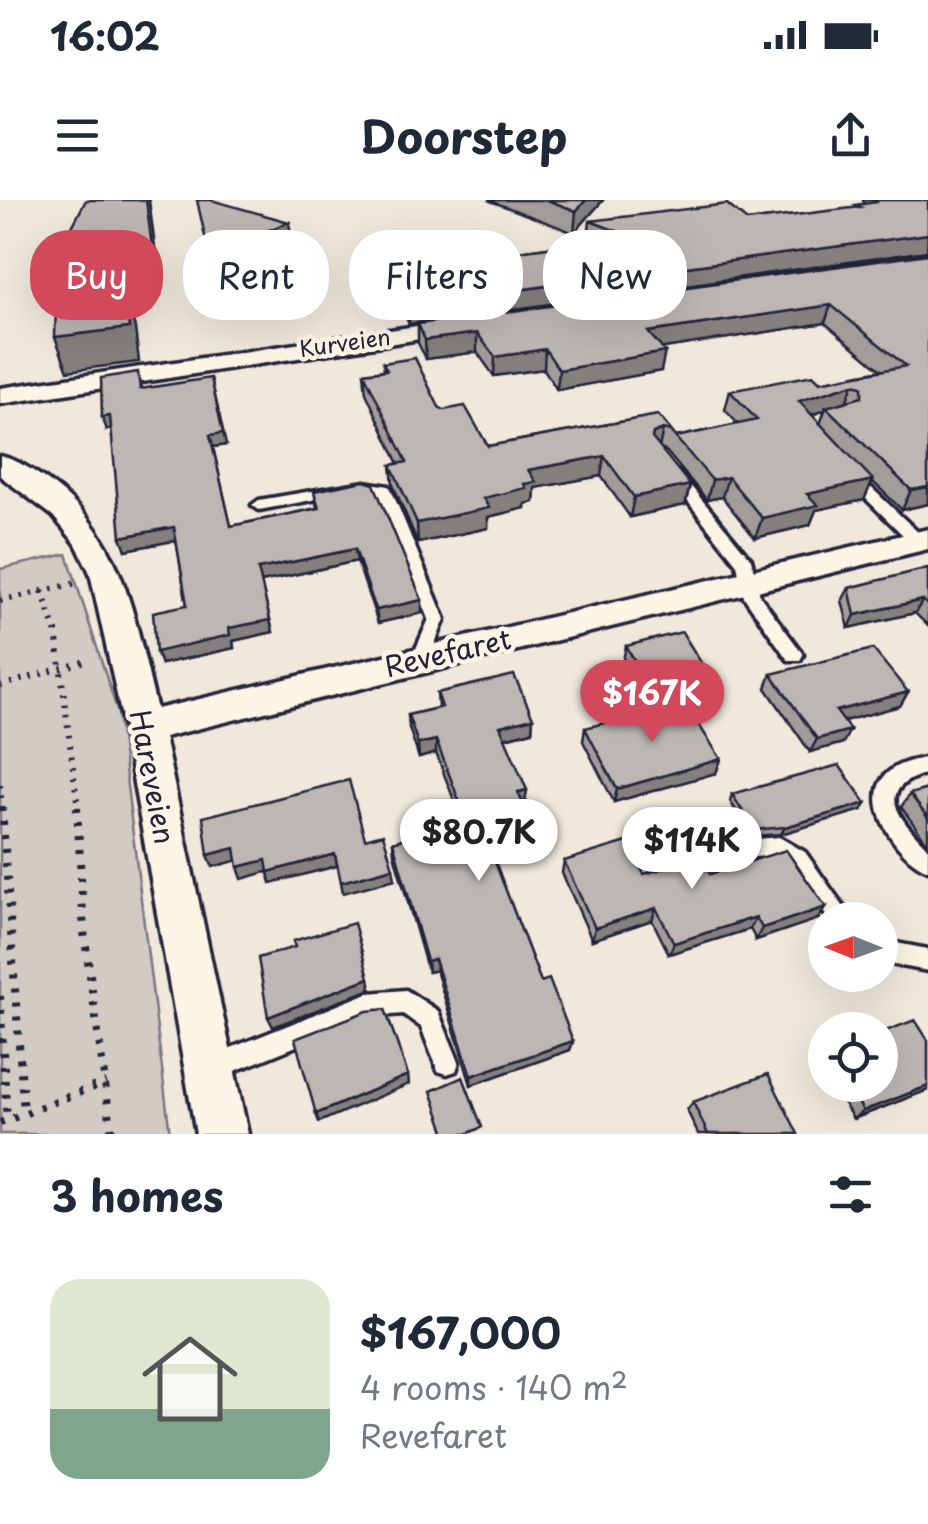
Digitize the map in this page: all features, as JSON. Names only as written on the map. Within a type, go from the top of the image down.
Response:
[{"type":"street","name":"Kurveien","points":[[0,396],[190,364],[484,323]]},
{"type":"street","name":"Hareveien","points":[[0,464],[65,511],[100,554],[143,727],[222,1134]]},
{"type":"street","name":"Revefaret","points":[[143,727],[923,540]]},
{"type":"lane","points":[[658,456],[745,563],[752,597],[794,655]]},
{"type":"lane","points":[[845,469],[923,540]]},
{"type":"lane","points":[[259,505],[365,486],[384,489],[437,618],[420,660]]},
{"type":"lane","points":[[928,765],[900,774],[890,782],[886,798],[887,811],[898,830],[928,861]]},
{"type":"lane","points":[[699,854],[779,846],[798,858],[829,902]]},
{"type":"lane","points":[[898,954],[928,960]]},
{"type":"lane","points":[[210,1070],[368,1005],[406,1002],[430,1018],[447,1062]]},
{"type":"path","points":[[0,600],[42,590],[56,631],[81,837],[84,932],[112,1134]]},
{"type":"path","points":[[0,686],[125,650]]},
{"type":"path","points":[[0,785],[24,1114]]},
{"type":"path","points":[[0,996],[4,1122],[106,1082]]},
{"type":"shaded area","points":[[67,554],[118,713],[170,1134],[0,1134],[0,569]]},
{"type":"building","points":[[86,200],[146,200],[150,230],[70,230]]},
{"type":"building","points":[[197,200],[211,200],[289,222],[269,230],[204,230]]},
{"type":"building","points":[[547,200],[586,200],[576,211]]},
{"type":"building","points":[[928,200],[928,234],[687,267],[687,230],[614,230],[590,221],[727,204],[747,221],[877,202]]},
{"type":"building","points":[[543,248],[543,287],[523,289],[523,250]]},
{"type":"building","points":[[928,254],[928,487],[911,490],[826,407],[862,397],[862,386],[853,384],[799,401],[873,480],[807,494],[818,505],[762,518],[728,477],[712,480],[670,431],[663,429],[653,433],[652,438],[690,485],[634,497],[604,456],[528,470],[536,482],[483,498],[489,508],[417,523],[391,465],[407,462],[364,373],[387,370],[383,363],[415,358],[439,407],[444,410],[465,406],[488,446],[658,415],[676,437],[757,420],[730,391],[813,375],[820,382],[906,366],[831,305],[648,332],[665,352],[559,370],[545,349],[495,357],[477,333],[425,340],[418,324],[523,320],[523,310],[543,307],[543,320],[687,320],[687,287]]},
{"type":"building","points":[[56,320],[128,320],[129,328],[55,337]]},
{"type":"building","points":[[138,372],[140,389],[211,378],[223,433],[210,435],[231,526],[319,508],[314,491],[364,481],[374,484],[422,600],[376,610],[355,549],[258,569],[270,620],[229,628],[230,635],[156,652],[153,612],[187,605],[174,527],[121,537],[110,416],[102,417],[101,378]]},
{"type":"building","points":[[928,568],[928,606],[923,600],[855,615],[849,588]]},
{"type":"building","points":[[682,632],[710,677],[652,691],[626,646]]},
{"type":"building","points":[[873,649],[908,692],[836,711],[850,730],[817,739],[771,674]]},
{"type":"building","points":[[514,675],[533,718],[500,726],[527,790],[518,792],[530,821],[484,833],[541,982],[549,979],[573,1041],[471,1076],[435,959],[427,961],[393,842],[466,819],[436,740],[418,744],[408,715],[442,707],[437,693]]},
{"type":"building","points":[[684,702],[721,759],[617,789],[585,728]]},
{"type":"building","points":[[839,765],[866,803],[785,827],[754,830],[732,794]]},
{"type":"building","points":[[349,780],[365,839],[383,834],[393,868],[341,882],[335,854],[268,872],[266,860],[238,867],[235,848],[208,855],[203,817]]},
{"type":"building","points":[[928,789],[928,818],[910,794]]},
{"type":"building","points":[[627,842],[644,874],[701,857],[710,874],[786,850],[822,902],[808,902],[808,913],[762,928],[756,917],[674,943],[656,908],[595,928],[564,861]]},
{"type":"building","points":[[354,923],[369,978],[268,1017],[258,958],[295,947],[293,941]]},
{"type":"building","points":[[385,1009],[408,1075],[316,1114],[295,1039],[367,1011]]},
{"type":"building","points":[[915,1020],[928,1040],[928,1086],[898,1098],[898,1026]]},
{"type":"building","points":[[768,1074],[798,1134],[708,1134],[693,1102]]},
{"type":"building","points":[[463,1077],[482,1127],[467,1134],[446,1134],[431,1091]]},
{"type":"building","points":[[858,1102],[886,1102],[863,1111]]}]
